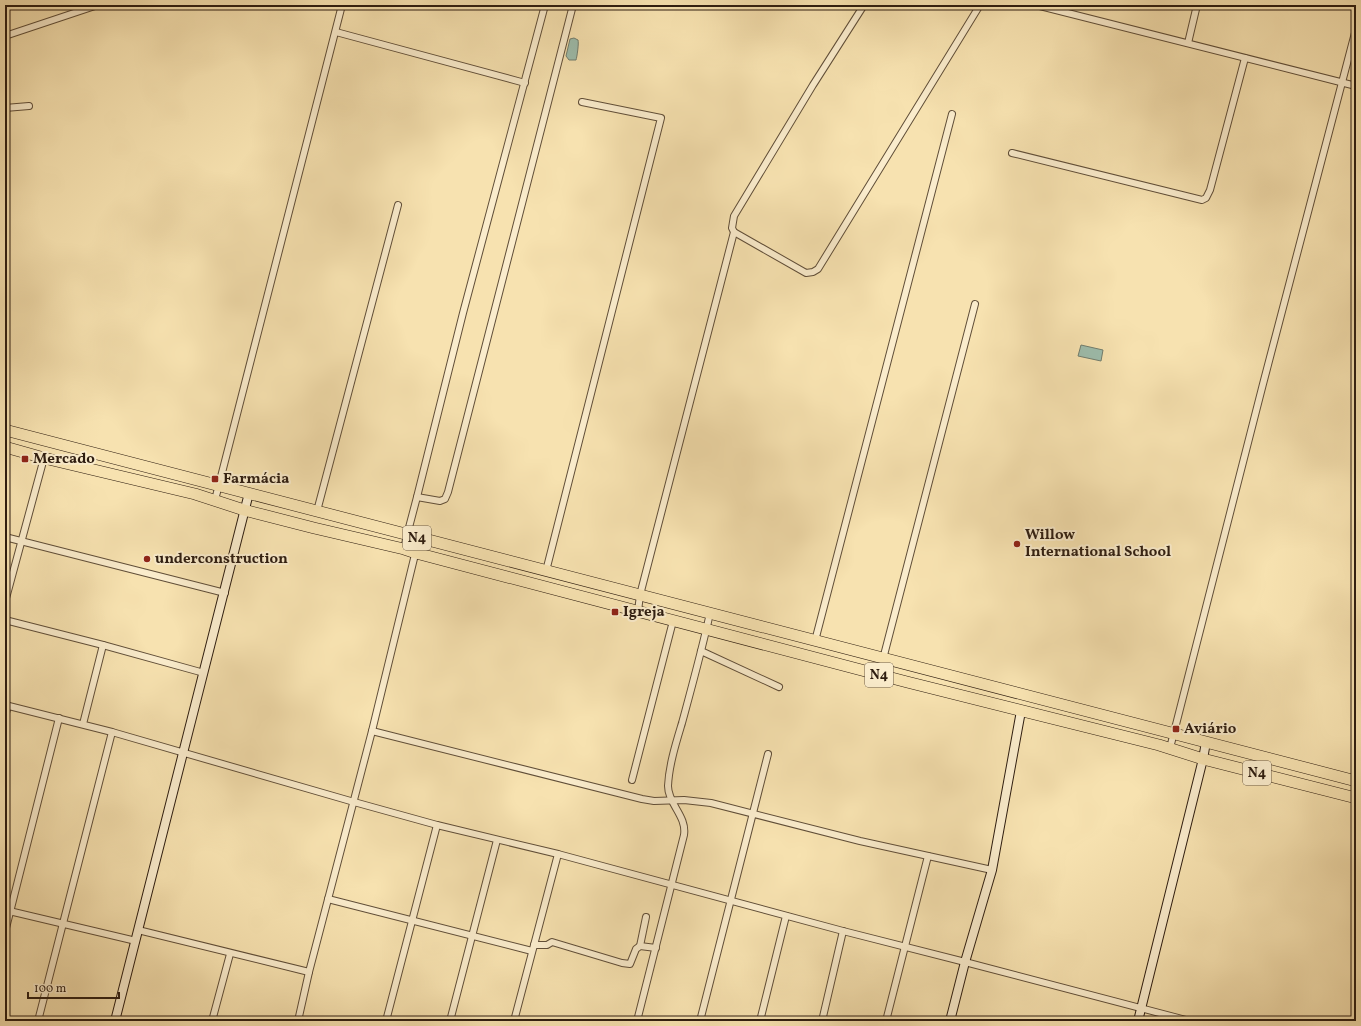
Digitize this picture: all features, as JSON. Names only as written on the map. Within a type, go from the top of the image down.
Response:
[{"type":"highway","name":"N4","points":[[5,430],[1356,781]]},
{"type":"highway","name":"N4","points":[[5,447],[215,500],[244,510],[314,528],[404,549],[673,621],[1021,711],[1170,748],[1203,759],[1356,798]]},
{"type":"street","points":[[5,36],[98,5]]},
{"type":"street","points":[[215,500],[342,5]]},
{"type":"street","points":[[404,549],[406,535],[418,497],[471,282],[545,5]]},
{"type":"street","points":[[418,497],[440,501],[445,499],[448,492],[573,5]]},
{"type":"street","points":[[638,611],[640,595],[734,232],[732,228],[734,216],[864,5]]},
{"type":"street","points":[[734,232],[806,273],[813,272],[818,269],[980,5]]},
{"type":"street","points":[[1036,5],[1356,86]]},
{"type":"street","points":[[1188,43],[1197,5]]},
{"type":"street","points":[[1170,748],[1356,29]]},
{"type":"street","points":[[336,32],[525,83]]},
{"type":"street","points":[[1012,154],[1202,200],[1206,198],[1210,190],[1245,58]]},
{"type":"street","points":[[546,571],[661,118],[582,102]]},
{"type":"street","points":[[5,108],[29,106]]},
{"type":"street","points":[[815,641],[952,114]]},
{"type":"street","points":[[316,511],[398,204]]},
{"type":"street","points":[[883,659],[975,304]]},
{"type":"street","points":[[5,602],[44,458]]},
{"type":"street","points":[[115,1021],[225,593],[249,493]]},
{"type":"street","points":[[5,537],[225,593]]},
{"type":"street","points":[[298,1021],[309,972],[372,731],[419,538]]},
{"type":"street","points":[[637,1021],[685,828],[668,791],[668,785],[674,751],[710,613]]},
{"type":"street","points":[[5,620],[204,673]]},
{"type":"street","points":[[632,780],[673,621]]},
{"type":"street","points":[[83,724],[103,645]]},
{"type":"street","points":[[701,651],[779,687]]},
{"type":"street","points":[[5,716],[6,705],[83,724],[437,825],[558,854],[843,932],[965,962],[1190,1021]]},
{"type":"street","points":[[950,1021],[965,962],[992,870],[1021,711]]},
{"type":"street","points":[[5,932],[8,911],[59,718]]},
{"type":"street","points":[[372,731],[642,799],[654,801],[696,801],[753,813],[809,829],[908,853],[992,870]]},
{"type":"street","points":[[38,1021],[112,732]]},
{"type":"street","points":[[1138,1021],[1206,742]]},
{"type":"street","points":[[700,1021],[768,754]]},
{"type":"street","points":[[386,1021],[437,825]]},
{"type":"street","points":[[450,1021],[497,840]]},
{"type":"street","points":[[514,1021],[558,854]]},
{"type":"street","points":[[886,1021],[928,856]]},
{"type":"street","points":[[328,899],[472,937],[533,948],[547,945],[552,942],[622,963],[630,964],[636,949],[640,946],[646,917]]},
{"type":"street","points":[[8,911],[136,941]]},
{"type":"street","points":[[760,1021],[786,916]]},
{"type":"street","points":[[138,930],[230,954],[309,972]]},
{"type":"street","points":[[822,1021],[843,932]]},
{"type":"street","points":[[640,946],[656,948]]},
{"type":"street","points":[[212,1021],[230,954]]},
{"type":"shaded area","points":[[574,38],[578,40],[576,60],[569,60],[566,56],[570,39]]},
{"type":"shaded area","points":[[1081,345],[1103,350],[1101,361],[1078,356]]},
{"type":"place","name":"Mercado","points":[[25,459]]},
{"type":"place","name":"Farmácia","points":[[215,479]]},
{"type":"place","name":"Willow International School","points":[[1017,544]]},
{"type":"place","name":"underconstruction","points":[[147,559]]},
{"type":"place","name":"Igreja","points":[[615,612]]},
{"type":"place","name":"Aviário","points":[[1176,729]]}]
